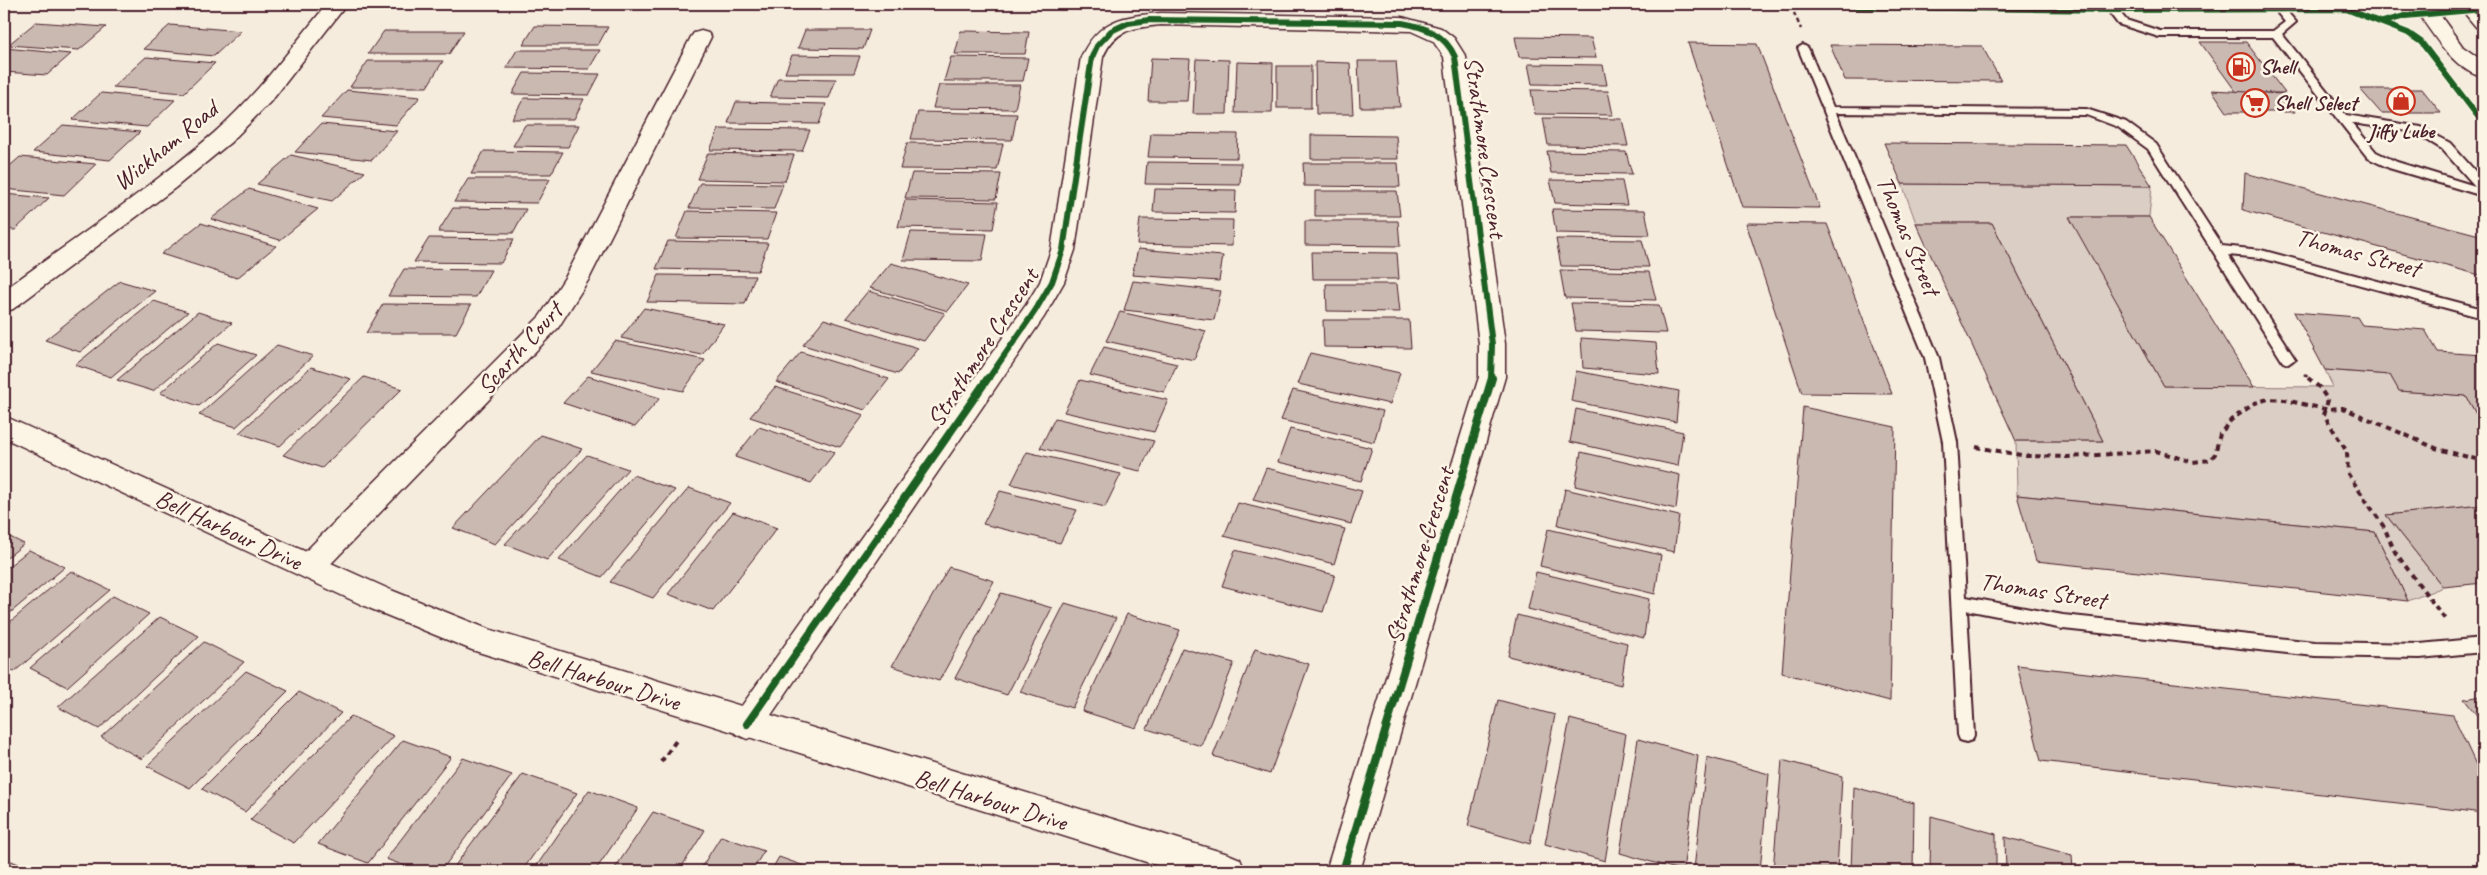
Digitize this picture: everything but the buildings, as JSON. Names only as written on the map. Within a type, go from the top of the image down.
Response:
[{"type":"street","name":"Wickham Road","points":[[4,303],[167,183],[223,137],[264,94],[337,4]]},
{"type":"street","points":[[2422,4],[2456,51],[2483,71]]},
{"type":"street","points":[[2468,4],[2483,24]]},
{"type":"street","name":"Strathmore Crescent","points":[[747,724],[1035,311],[1052,282],[1063,250],[1092,57],[1097,42],[1105,33],[1122,26],[1161,19],[1402,23],[1420,26],[1443,37],[1452,46],[1456,57],[1492,344],[1492,377],[1343,871]]},
{"type":"street","name":"Scarth Court","points":[[310,566],[549,322],[577,279],[701,37]]},
{"type":"street","name":"Bell Harbour Drive","points":[[4,426],[380,599],[483,641],[1228,871]]},
{"type":"lane","points":[[2108,4],[2122,22],[2159,34],[2276,34],[2291,22],[2276,4]]},
{"type":"lane","points":[[2276,34],[2372,155],[2393,165],[2483,192]]},
{"type":"lane","name":"Thomas Street","points":[[1803,48],[1932,358],[1950,442],[1958,602],[2063,622],[2315,649],[2420,652],[2483,645]]},
{"type":"lane","points":[[1829,110],[2086,112],[2104,116],[2138,132],[2152,146],[2288,359]]},
{"type":"lane","points":[[2342,118],[2417,129],[2446,146],[2483,187]]},
{"type":"lane","name":"Thomas Street","points":[[2218,250],[2261,254],[2483,313]]},
{"type":"lane","points":[[1958,602],[1966,735]]},
{"type":"path","points":[[1782,6],[1801,6]]},
{"type":"path","points":[[1791,6],[1804,36],[1803,48]]},
{"type":"path","points":[[2288,359],[2319,387],[2328,400],[2324,415],[2347,452],[2348,474],[2384,527],[2396,552],[2466,647]]},
{"type":"path","points":[[1950,442],[2027,456],[2068,457],[2156,450],[2192,462],[2210,460],[2215,454],[2220,434],[2231,420],[2255,403],[2268,399],[2285,400],[2325,409],[2343,408],[2438,449],[2483,461]]},
{"type":"path","points":[[661,762],[678,738]]},
{"type":"shaded area","points":[[1902,184],[2152,186],[2149,217],[2070,217],[2164,386],[2333,387],[2325,370],[2390,375],[2400,391],[2466,396],[2476,414],[2483,414],[2483,505],[2386,515],[2443,587],[2408,601],[2375,532],[2017,495],[2016,441],[2103,441],[1992,223],[1916,223]]},
{"type":"cycle path","points":[[1609,4],[2114,10],[2346,9],[2383,22],[2408,33],[2421,42],[2483,123]]},
{"type":"cycle path","points":[[2383,22],[2405,16],[2483,9]]},
{"type":"cycle path","points":[[747,724],[1035,311],[1052,282],[1063,250],[1092,57],[1103,37],[1119,26],[1128,23],[1161,19],[1402,23],[1419,27],[1434,32],[1441,37],[1447,42],[1455,57],[1492,344],[1492,377],[1343,871]]},
{"type":"place","name":"Shell","points":[[2241,67]]},
{"type":"place","name":"Jiffy Lube","points":[[2401,101]]},
{"type":"place","name":"Shell Select","points":[[2255,103]]}]
